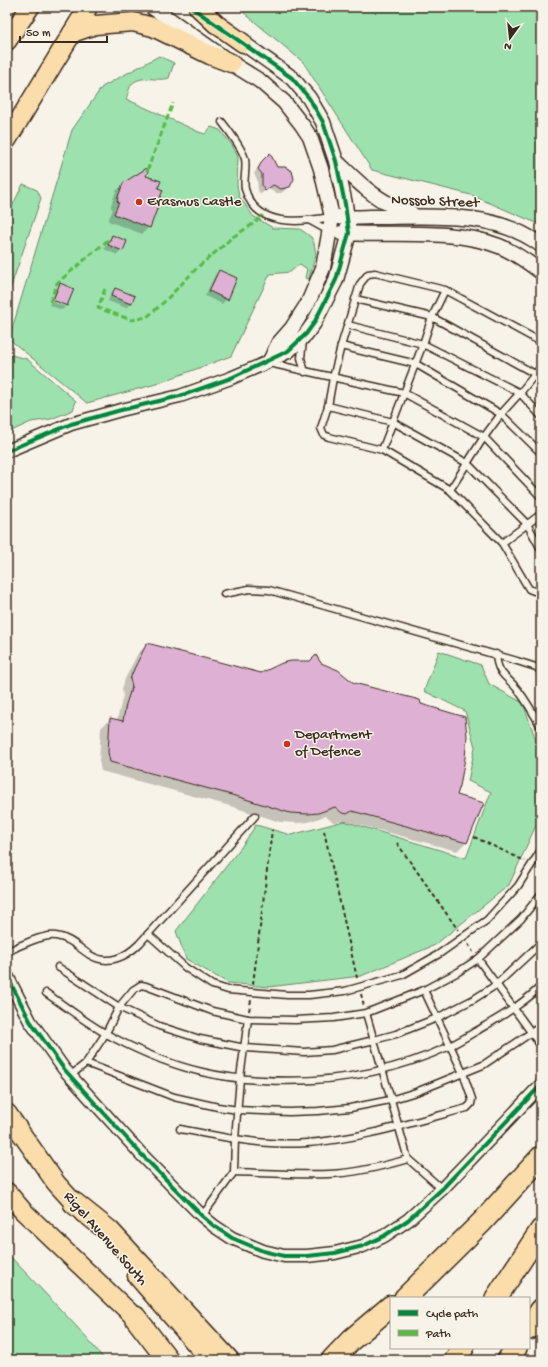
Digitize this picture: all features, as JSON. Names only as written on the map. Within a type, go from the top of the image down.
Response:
[{"type":"highway","points":[[406,1297],[482,1222],[541,1157]]},
{"type":"highway","points":[[74,1203],[109,1231],[228,1360]]},
{"type":"highway","points":[[497,1297],[541,1230]]},
{"type":"highway","points":[[402,1297],[430,1274]]},
{"type":"highway","points":[[332,1360],[352,1340],[390,1307]]},
{"type":"highway","points":[[530,1327],[541,1310]]},
{"type":"highway","points":[[344,1360],[364,1337],[390,1312]]},
{"type":"highway","points":[[135,1317],[168,1360]]},
{"type":"highway","points":[[455,1360],[462,1349]]},
{"type":"highway","points":[[508,1360],[515,1349]]},
{"type":"main road","points":[[7,42],[20,15],[30,7]]},
{"type":"main road","points":[[7,140],[88,7]]},
{"type":"main road","points":[[198,7],[216,24],[243,43]]},
{"type":"main road","points":[[72,33],[95,25],[133,22],[153,27],[210,55],[231,63]]},
{"type":"main road","name":"Rigel Avenue South","points":[[7,1113],[56,1183],[210,1360]]},
{"type":"main road","name":"Rigel Avenue South","points":[[7,1192],[23,1210],[178,1360]]},
{"type":"street","points":[[152,7],[246,72],[284,102],[310,138],[322,169],[332,217],[323,268],[308,304],[292,328],[278,344],[268,361]]},
{"type":"street","points":[[7,451],[71,424],[180,396],[231,378],[288,351],[310,328],[336,280],[349,233],[336,161],[323,122],[309,98],[292,78],[191,7]]},
{"type":"street","points":[[336,161],[365,188],[393,206],[417,216]]},
{"type":"street","name":"Nossob Street","points":[[332,217],[371,218],[434,216],[484,221],[498,224],[519,232],[541,245]]},
{"type":"street","points":[[330,232],[460,237],[482,241],[500,246],[525,260],[541,272]]},
{"type":"street","points":[[7,976],[30,1020],[70,1076],[202,1216],[232,1238],[263,1252],[284,1256],[307,1256],[335,1253],[363,1246],[384,1236],[408,1220],[442,1189],[541,1085]]},
{"type":"lane","points":[[222,122],[231,134],[244,157],[246,167],[244,180],[245,187],[247,194],[256,209],[263,215],[272,219],[309,220],[332,217]]},
{"type":"lane","points":[[309,220],[330,232]]},
{"type":"lane","points":[[541,342],[445,290],[375,273],[368,274],[360,284],[355,299],[341,346],[328,406],[321,426],[324,435],[382,450],[450,490],[502,543],[528,589],[534,591],[541,589]]},
{"type":"lane","points":[[382,450],[424,344],[432,317],[445,290]]},
{"type":"lane","points":[[355,299],[432,317],[535,374],[541,380]]},
{"type":"lane","points":[[348,325],[424,344],[520,393],[541,416]]},
{"type":"lane","points":[[305,372],[301,358],[302,347],[310,328]]},
{"type":"lane","points":[[341,346],[416,364],[501,414],[541,452]]},
{"type":"lane","points":[[268,361],[305,372],[404,393],[484,437],[541,497]]},
{"type":"lane","points":[[450,490],[466,463],[501,414],[541,367]]},
{"type":"lane","points":[[328,406],[394,422],[466,463],[527,524],[541,549]]},
{"type":"lane","points":[[502,543],[541,514]]},
{"type":"lane","points":[[224,594],[249,589],[269,590],[496,654],[536,667],[541,671]]},
{"type":"lane","points":[[496,654],[496,664],[504,677],[517,689],[530,706],[541,727]]},
{"type":"lane","points":[[7,952],[17,946],[47,936],[56,936],[75,943],[96,958],[114,960],[133,951],[255,816]]},
{"type":"lane","points":[[148,934],[186,968],[212,985],[228,990],[287,995],[309,995],[345,991],[402,975],[439,954],[487,920],[518,886],[541,850]]},
{"type":"lane","points":[[70,1076],[86,1063],[106,1033],[120,1007],[132,990],[141,985],[212,1011],[248,1019],[295,1020],[334,1018],[366,1013],[424,990],[478,960],[521,918],[541,894]]},
{"type":"lane","points":[[58,968],[120,1007],[159,1026],[200,1039],[245,1048],[304,1052],[332,1050],[374,1040],[396,1034],[437,1018],[474,999],[496,985],[541,943]]},
{"type":"lane","points":[[478,960],[513,1010],[541,1046]]},
{"type":"lane","points":[[46,993],[106,1033],[142,1051],[174,1064],[225,1077],[315,1081],[383,1070],[410,1062],[450,1046],[513,1010],[541,986]]},
{"type":"lane","points":[[180,1128],[235,1139],[306,1143],[338,1140],[467,1108],[472,1102],[472,1099],[463,1073],[424,990]]},
{"type":"lane","points":[[366,1013],[408,1160],[442,1189]]},
{"type":"lane","points":[[202,1216],[234,1172],[240,1078],[248,1019]]},
{"type":"lane","points":[[86,1063],[174,1097],[218,1107],[238,1110],[289,1112],[318,1111],[350,1108],[390,1100],[416,1092],[483,1065],[532,1034],[541,1026]]},
{"type":"lane","points":[[234,1172],[331,1174],[386,1166],[408,1160]]},
{"type":"path","points":[[248,1019],[272,830]]},
{"type":"path","points":[[324,831],[366,1013]]},
{"type":"path","points":[[474,838],[532,864]]},
{"type":"path","points":[[397,843],[478,960]]},
{"type":"path","points":[[7,1354],[25,1360]]},
{"type":"green space","points":[[237,7],[541,7],[541,225],[471,195],[372,170],[303,62]]},
{"type":"green space","points":[[159,56],[174,63],[169,78],[140,79],[131,85],[126,99],[205,134],[211,127],[220,130],[232,145],[238,157],[237,185],[239,196],[253,216],[273,228],[300,229],[311,237],[316,254],[309,279],[305,278],[307,269],[300,264],[290,272],[270,274],[231,356],[156,384],[87,403],[9,339],[72,130],[102,87]]},
{"type":"green space","points":[[23,184],[37,190],[41,198],[7,298],[7,217]]},
{"type":"green space","points":[[11,355],[27,359],[76,401],[73,410],[51,419],[31,422],[9,432],[7,435],[7,356]]},
{"type":"green space","points":[[439,651],[481,665],[489,684],[523,703],[541,755],[537,823],[509,885],[435,945],[361,976],[268,987],[228,983],[186,959],[176,931],[242,846],[256,825],[291,835],[344,821],[466,858],[491,792],[468,781],[475,747],[465,711],[424,691]]},
{"type":"green space","points":[[7,1253],[77,1327],[105,1360],[7,1360]]},
{"type":"building","points":[[270,153],[277,167],[285,167],[292,171],[294,179],[290,187],[281,189],[273,185],[265,191],[262,185],[262,174],[258,169],[262,161]]},
{"type":"building","name":"Erasmus Castle","points":[[150,166],[146,176],[161,181],[158,188],[163,190],[150,228],[114,214],[119,202],[117,201],[123,183]]},
{"type":"building","points":[[112,235],[127,241],[123,251],[108,245]]},
{"type":"building","points":[[219,270],[237,278],[228,300],[209,291]]},
{"type":"building","points":[[60,283],[74,289],[67,306],[53,300]]},
{"type":"building","points":[[115,288],[135,296],[131,304],[111,296]]},
{"type":"building","name":"Department of Defence","points":[[147,643],[261,673],[282,663],[291,661],[310,661],[316,655],[321,663],[338,670],[354,683],[420,700],[421,704],[465,717],[467,736],[465,758],[457,795],[484,803],[467,843],[352,811],[347,814],[342,813],[335,807],[318,813],[290,813],[239,797],[110,762],[108,752],[110,718],[123,721],[126,704],[132,686],[130,679]]},
{"type":"marked path","points":[[147,171],[173,103]]},
{"type":"marked path","points":[[105,289],[98,308],[132,320],[147,317],[199,266],[231,238],[253,224],[263,215]]},
{"type":"marked path","points":[[50,302],[57,283],[108,240]]},
{"type":"cycle path","points":[[7,451],[71,424],[180,396],[231,378],[288,351],[306,334],[314,323],[336,280],[349,233],[345,204],[336,161],[323,122],[309,98],[292,78],[191,7]]},
{"type":"cycle path","points":[[7,976],[30,1021],[64,1069],[141,1154],[202,1216],[232,1238],[263,1251],[284,1256],[307,1256],[335,1253],[363,1246],[384,1236],[408,1220],[442,1189],[541,1085]]},
{"type":"place","name":"Erasmus Castle","points":[[139,202]]},
{"type":"place","name":"Department of Defence","points":[[287,744]]}]
